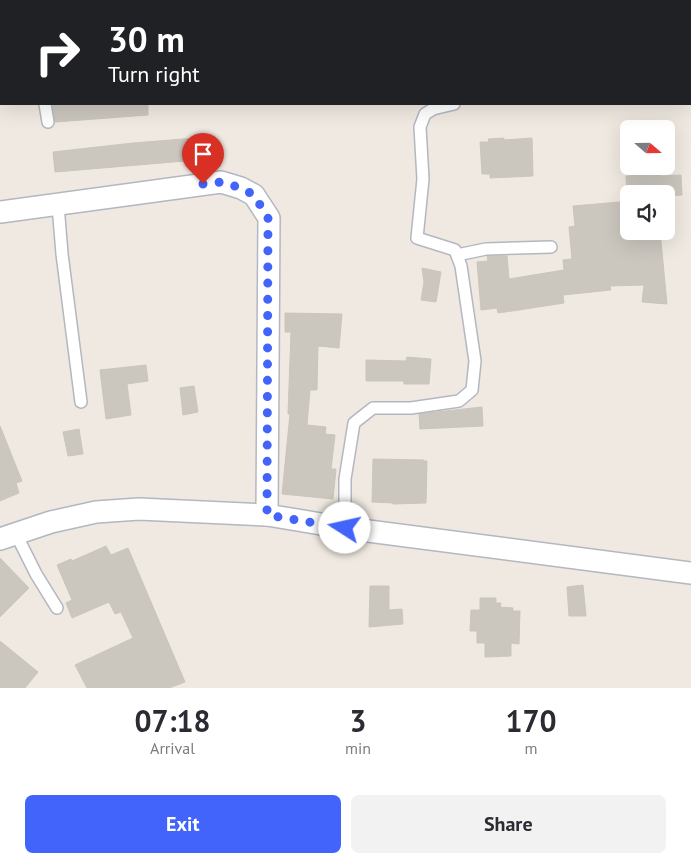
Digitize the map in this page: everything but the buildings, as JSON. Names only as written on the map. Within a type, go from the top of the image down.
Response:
[{"type":"street","points":[[0,212],[221,182],[241,188],[254,195],[268,218],[267,515]]},
{"type":"street","points":[[8,537],[51,522],[96,512],[139,509],[267,515],[345,528],[691,573]]},
{"type":"lane","points":[[45,105],[48,122]]},
{"type":"lane","points":[[345,528],[345,479],[354,423],[373,408],[411,408],[459,401],[472,390],[475,361],[461,266],[455,250],[418,238],[417,230],[423,179],[420,127],[425,114],[433,109],[450,105]]},
{"type":"lane","points":[[58,205],[62,254],[81,402]]},
{"type":"lane","points":[[457,255],[486,249],[551,247]]},
{"type":"lane","points":[[8,537],[36,574],[57,608]]},
{"type":"route","points":[[203,184],[221,182],[241,188],[254,195],[268,218],[267,515],[345,528]]}]
